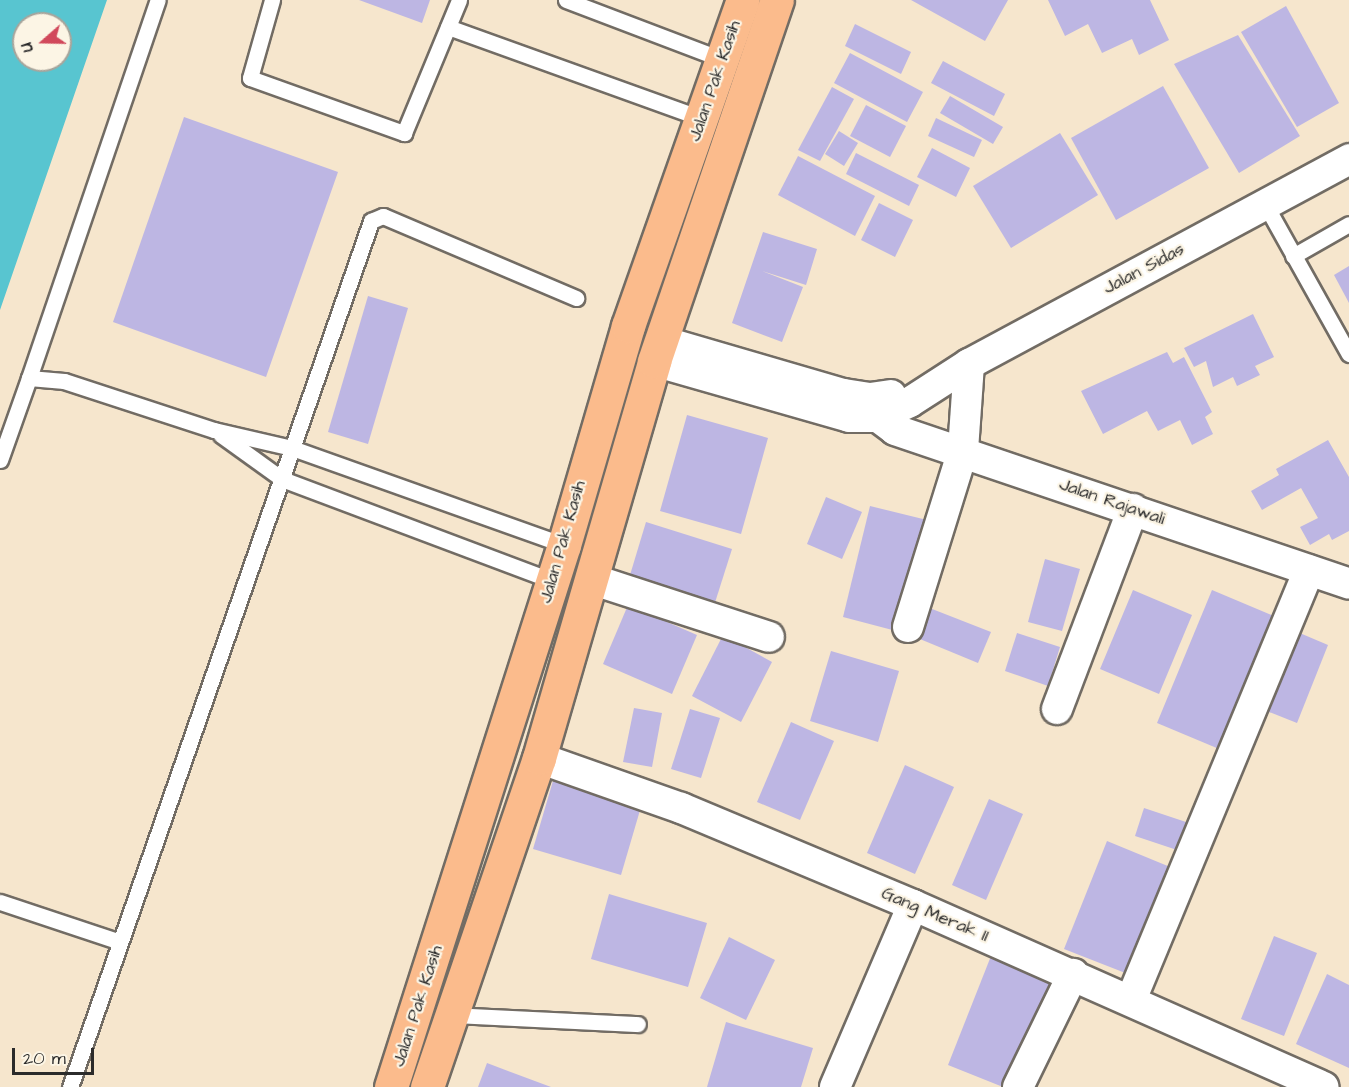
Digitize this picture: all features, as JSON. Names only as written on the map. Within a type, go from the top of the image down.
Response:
[{"type":"highway","name":"Jalan Pak Kasih","points":[[391,1087],[553,581],[628,326],[743,0]]},
{"type":"highway","name":"Jalan Pak Kasih","points":[[427,1087],[539,758],[658,351],[777,0]]},
{"type":"street","name":"Jalan Sidas","points":[[874,408],[940,380],[1349,159]]},
{"type":"street","name":"Jalan Rajawali","points":[[658,351],[844,394],[874,408],[895,430],[963,450],[1349,584]]},
{"type":"street","points":[[908,627],[963,450],[969,364]]},
{"type":"street","points":[[1057,709],[1133,508]]},
{"type":"street","points":[[1131,1000],[1309,570]]},
{"type":"street","points":[[591,579],[769,637]]},
{"type":"street","name":"Gang Merak II","points":[[539,758],[681,808],[913,905],[1324,1087]]},
{"type":"street","points":[[835,1087],[913,905]]},
{"type":"street","points":[[1018,1087],[1073,975]]},
{"type":"lane","points":[[0,460],[158,0]]},
{"type":"lane","points":[[272,0],[250,78],[398,133],[408,129],[459,0]]},
{"type":"lane","points":[[566,0],[721,59]]},
{"type":"lane","points":[[448,27],[701,118]]},
{"type":"lane","points":[[1265,204],[1349,354]]},
{"type":"lane","points":[[70,1087],[374,218],[383,216],[576,298]]},
{"type":"lane","points":[[1293,256],[1349,224]]},
{"type":"lane","points":[[29,378],[64,381],[214,430],[292,448],[564,545]]},
{"type":"lane","points":[[214,430],[282,479],[553,581]]},
{"type":"lane","points":[[0,902],[120,942]]},
{"type":"lane","points":[[452,1015],[638,1024]]},
{"type":"water","points":[[0,0],[107,0],[0,310]]},
{"type":"building","points":[[359,0],[430,0],[422,23]]},
{"type":"building","points":[[911,0],[1008,0],[985,41]]},
{"type":"building","points":[[1048,0],[1150,0],[1169,40],[1139,55],[1132,39],[1102,53],[1088,24],[1065,36]]},
{"type":"building","points":[[1286,6],[1339,103],[1297,127],[1241,32]]},
{"type":"building","points":[[855,24],[911,52],[901,74],[845,46]]},
{"type":"building","points":[[1238,35],[1300,136],[1239,173],[1174,64]]},
{"type":"building","points":[[850,53],[923,92],[907,122],[834,83]]},
{"type":"building","points":[[943,61],[1005,94],[994,116],[931,83]]},
{"type":"building","points":[[1163,86],[1209,168],[1116,220],[1071,138]]},
{"type":"building","points":[[832,87],[854,99],[820,161],[798,150]]},
{"type":"building","points":[[950,96],[1003,127],[993,144],[940,113]]},
{"type":"building","points":[[866,105],[906,126],[890,157],[850,136]]},
{"type":"building","points":[[184,117],[338,172],[266,377],[113,322]]},
{"type":"building","points":[[936,118],[982,140],[974,157],[928,136]]},
{"type":"building","points":[[839,131],[858,143],[844,166],[825,154]]},
{"type":"building","points":[[1060,133],[1098,195],[1011,248],[973,186]]},
{"type":"building","points":[[932,148],[970,168],[956,197],[917,177]]},
{"type":"building","points":[[856,153],[919,185],[909,206],[846,174]]},
{"type":"building","points":[[798,156],[875,196],[855,236],[778,195]]},
{"type":"building","points":[[879,203],[913,220],[895,257],[861,240]]},
{"type":"building","points":[[763,232],[817,249],[806,285],[762,271],[803,287],[782,342],[732,323]]},
{"type":"building","points":[[1349,266],[1349,303],[1334,275]]},
{"type":"building","points":[[368,296],[408,308],[368,444],[328,432]]},
{"type":"building","points":[[1253,314],[1274,357],[1255,366],[1260,375],[1237,386],[1233,377],[1213,387],[1206,361],[1194,367],[1184,348]]},
{"type":"building","points":[[1167,352],[1173,363],[1184,357],[1212,412],[1205,417],[1213,434],[1192,445],[1180,420],[1158,431],[1147,411],[1103,434],[1081,391]]},
{"type":"building","points":[[687,415],[768,438],[741,534],[660,511]]},
{"type":"building","points":[[1328,440],[1349,477],[1349,531],[1332,540],[1329,534],[1310,545],[1300,527],[1318,518],[1301,488],[1262,510],[1251,491],[1279,475],[1276,469]]},
{"type":"building","points":[[826,497],[862,512],[842,559],[807,544]]},
{"type":"building","points":[[870,506],[927,520],[900,632],[843,617]]},
{"type":"building","points":[[646,522],[732,549],[712,612],[627,585]]},
{"type":"building","points":[[1045,559],[1080,569],[1062,631],[1028,622]]},
{"type":"building","points":[[1133,590],[1192,615],[1159,694],[1100,669]]},
{"type":"building","points":[[1212,590],[1286,621],[1231,754],[1157,723]]},
{"type":"building","points":[[628,605],[697,635],[672,694],[603,664]]},
{"type":"building","points":[[927,607],[991,632],[978,663],[915,637]]},
{"type":"building","points":[[1295,631],[1328,645],[1297,723],[1264,710]]},
{"type":"building","points":[[1017,633],[1060,647],[1048,686],[1005,671]]},
{"type":"building","points":[[723,635],[772,662],[741,722],[692,696]]},
{"type":"building","points":[[831,651],[899,671],[878,742],[810,721]]},
{"type":"building","points":[[634,708],[662,713],[652,767],[623,762]]},
{"type":"building","points":[[690,709],[720,718],[701,778],[671,769]]},
{"type":"building","points":[[791,722],[834,741],[800,820],[757,802]]},
{"type":"building","points":[[905,765],[954,787],[915,874],[867,853]]},
{"type":"building","points":[[555,774],[643,800],[621,875],[533,849]]},
{"type":"building","points":[[989,799],[1023,814],[986,900],[952,885]]},
{"type":"building","points":[[1144,808],[1192,824],[1183,852],[1135,836]]},
{"type":"building","points":[[1107,841],[1175,869],[1133,976],[1064,949]]},
{"type":"building","points":[[609,894],[707,923],[688,987],[591,959]]},
{"type":"building","points":[[1274,936],[1317,953],[1284,1036],[1241,1019]]},
{"type":"building","points":[[729,937],[775,960],[746,1020],[700,998]]},
{"type":"building","points":[[991,956],[1056,982],[1003,1087],[948,1065]]},
{"type":"building","points":[[1327,974],[1349,985],[1349,1068],[1296,1044]]},
{"type":"building","points":[[726,1022],[813,1048],[801,1087],[707,1087]]},
{"type":"building","points":[[487,1063],[551,1087],[478,1087]]}]
